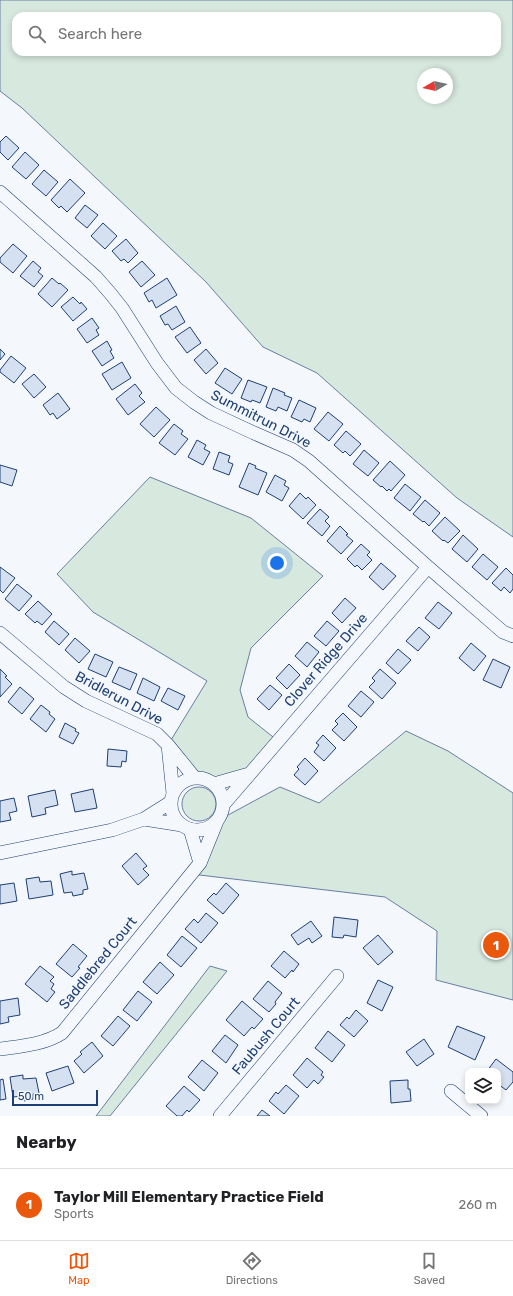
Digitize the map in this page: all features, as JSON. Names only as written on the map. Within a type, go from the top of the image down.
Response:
[{"type":"street","name":"Summitrun Drive","points":[[0,192],[96,277],[122,308],[157,363],[176,388],[194,402],[212,413],[293,450],[309,461],[428,568],[503,632],[513,636]]},
{"type":"street","name":"Clover Ridge Drive","points":[[217,821],[221,814],[223,804],[248,774],[428,568]]},
{"type":"street","name":"Bridlerun Drive","points":[[0,633],[64,687],[86,701],[157,734],[194,777]]},
{"type":"street","name":"Bridlerun Drive","points":[[168,745],[172,797]]},
{"type":"street","points":[[214,784],[248,774]]},
{"type":"street","points":[[0,853],[112,830],[144,819],[172,797],[178,785],[185,780],[194,777],[206,779],[214,784],[220,791],[223,804]]},
{"type":"street","points":[[172,797],[172,811],[176,819],[186,827],[200,863]]},
{"type":"street","points":[[144,819],[201,830],[209,827],[217,821]]},
{"type":"street","name":"Saddlebred Court","points":[[0,1049],[40,1043],[52,1039],[62,1033],[200,863],[217,821]]},
{"type":"street","name":"Faubush Court","points":[[220,1116],[337,976]]},
{"type":"street","points":[[451,1091],[481,1116]]},
{"type":"shaded area","points":[[0,0],[513,0],[513,537],[457,498],[317,373],[263,347],[206,282],[22,108],[0,91]]},
{"type":"shaded area","points":[[150,477],[251,518],[323,576],[251,648],[240,690],[248,717],[278,741],[249,774],[214,784],[206,779],[194,777],[168,745],[207,681],[93,612],[57,574]]},
{"type":"shaded area","points":[[406,731],[448,751],[513,793],[513,1000],[436,980],[437,931],[385,897],[191,874],[217,821],[280,787],[319,803]]},
{"type":"shaded area","points":[[196,787],[202,787],[206,788],[213,794],[216,804],[215,811],[209,818],[202,821],[196,821],[192,820],[185,814],[182,807],[182,801],[183,797],[189,790]]},
{"type":"shaded area","points":[[210,966],[227,971],[110,1116],[96,1116]]},
{"type":"building","points":[[6,136],[19,148],[8,160],[0,152],[0,142]]},
{"type":"building","points":[[25,152],[39,165],[26,179],[12,167]]},
{"type":"building","points":[[44,170],[58,182],[46,196],[32,184]]},
{"type":"building","points":[[70,179],[85,193],[67,212],[61,206],[59,208],[51,200]]},
{"type":"building","points":[[85,205],[98,215],[87,228],[75,218]]},
{"type":"building","points":[[103,223],[117,236],[105,249],[91,236]]},
{"type":"building","points":[[126,239],[138,253],[128,263],[124,259],[121,261],[112,251]]},
{"type":"building","points":[[13,244],[27,256],[13,273],[0,262],[0,258]]},
{"type":"building","points":[[33,261],[41,268],[38,272],[43,276],[34,287],[20,276]]},
{"type":"building","points":[[142,261],[155,275],[141,287],[129,272]]},
{"type":"building","points":[[52,278],[68,290],[52,307],[38,294]]},
{"type":"building","points":[[167,278],[177,295],[156,308],[152,300],[149,302],[144,293]]},
{"type":"building","points":[[73,297],[80,304],[81,302],[87,309],[73,321],[61,307]]},
{"type":"building","points":[[176,306],[185,322],[172,330],[168,324],[165,325],[160,316]]},
{"type":"building","points":[[92,318],[99,328],[96,330],[99,335],[87,343],[77,329]]},
{"type":"building","points":[[190,327],[201,343],[187,353],[175,337]]},
{"type":"building","points":[[107,341],[114,358],[102,366],[92,351]]},
{"type":"building","points":[[0,349],[5,354],[0,360]]},
{"type":"building","points":[[206,349],[218,363],[206,374],[194,360]]},
{"type":"building","points":[[11,356],[26,368],[14,383],[0,372]]},
{"type":"building","points":[[122,362],[131,378],[112,390],[102,374]]},
{"type":"building","points":[[225,368],[242,379],[232,394],[215,383]]},
{"type":"building","points":[[34,374],[46,387],[34,398],[22,384]]},
{"type":"building","points":[[248,380],[267,387],[260,403],[252,400],[251,402],[241,398]]},
{"type":"building","points":[[135,384],[142,393],[139,396],[145,402],[128,415],[116,399]]},
{"type":"building","points":[[273,388],[292,398],[287,411],[278,407],[276,411],[266,407]]},
{"type":"building","points":[[58,393],[70,409],[57,419],[53,413],[50,415],[43,405]]},
{"type":"building","points":[[299,400],[316,408],[310,422],[304,419],[302,422],[291,417]]},
{"type":"building","points":[[156,407],[170,420],[154,437],[140,424]]},
{"type":"building","points":[[328,412],[343,424],[329,441],[314,429]]},
{"type":"building","points":[[174,424],[183,431],[181,434],[188,439],[175,455],[159,443]]},
{"type":"building","points":[[346,431],[361,444],[350,456],[345,451],[343,453],[334,445]]},
{"type":"building","points":[[197,440],[206,445],[204,449],[210,452],[203,465],[188,457]]},
{"type":"building","points":[[364,450],[379,463],[368,476],[353,464]]},
{"type":"building","points":[[219,452],[230,456],[228,462],[233,464],[229,475],[213,469]]},
{"type":"building","points":[[390,461],[405,475],[391,491],[389,489],[387,491],[373,480]]},
{"type":"building","points":[[249,463],[256,466],[255,468],[267,473],[258,495],[239,487]]},
{"type":"building","points":[[0,465],[17,470],[12,486],[0,482]]},
{"type":"building","points":[[275,475],[286,481],[284,485],[289,488],[282,501],[266,492]]},
{"type":"building","points":[[405,484],[421,497],[410,511],[394,498]]},
{"type":"building","points":[[300,493],[306,499],[308,497],[316,505],[303,519],[289,506]]},
{"type":"building","points":[[425,500],[440,513],[429,526],[413,514]]},
{"type":"building","points":[[320,509],[329,517],[325,521],[330,526],[322,536],[307,523]]},
{"type":"building","points":[[445,517],[460,531],[448,543],[444,540],[443,541],[432,531]]},
{"type":"building","points":[[340,526],[348,534],[346,535],[353,541],[341,554],[327,541]]},
{"type":"building","points":[[463,535],[478,549],[467,562],[452,549]]},
{"type":"building","points":[[361,544],[370,552],[367,555],[372,560],[362,570],[357,565],[355,567],[347,559]]},
{"type":"building","points":[[483,554],[498,567],[487,580],[472,567]]},
{"type":"building","points":[[381,563],[396,576],[383,590],[369,577]]},
{"type":"building","points":[[0,567],[15,578],[3,593],[0,590]]},
{"type":"building","points":[[506,568],[513,575],[513,589],[510,593],[504,587],[501,591],[492,583]]},
{"type":"building","points":[[17,584],[32,596],[19,611],[5,599]]},
{"type":"building","points":[[345,598],[356,608],[342,623],[332,613]]},
{"type":"building","points":[[38,601],[52,614],[42,625],[37,621],[35,623],[25,614]]},
{"type":"building","points":[[438,602],[452,613],[439,629],[425,618]]},
{"type":"building","points":[[54,621],[69,634],[59,645],[45,632]]},
{"type":"building","points":[[327,621],[339,631],[326,646],[314,636]]},
{"type":"building","points":[[419,627],[430,637],[418,651],[406,641]]},
{"type":"building","points":[[75,638],[90,651],[79,663],[65,650]]},
{"type":"building","points":[[307,642],[319,652],[307,667],[295,656]]},
{"type":"building","points":[[471,643],[486,656],[474,671],[459,658]]},
{"type":"building","points":[[398,649],[411,660],[398,674],[386,663]]},
{"type":"building","points":[[95,654],[113,662],[106,677],[88,669]]},
{"type":"building","points":[[493,659],[510,667],[501,688],[483,680]]},
{"type":"building","points":[[289,664],[300,675],[287,689],[276,678]]},
{"type":"building","points":[[119,667],[137,674],[130,690],[112,682]]},
{"type":"building","points":[[0,669],[12,684],[0,697]]},
{"type":"building","points":[[380,669],[396,683],[382,699],[369,687],[375,681],[372,678]]},
{"type":"building","points":[[143,678],[160,687],[154,701],[137,693]]},
{"type":"building","points":[[270,685],[282,695],[269,710],[257,699]]},
{"type":"building","points":[[20,687],[34,699],[22,714],[8,702]]},
{"type":"building","points":[[168,688],[185,696],[178,710],[161,701]]},
{"type":"building","points":[[361,691],[374,702],[361,717],[348,706]]},
{"type":"building","points":[[41,705],[50,712],[49,714],[55,719],[46,732],[30,719]]},
{"type":"building","points":[[343,713],[357,727],[344,741],[332,730],[338,724],[335,721]]},
{"type":"building","points":[[65,723],[76,729],[75,731],[79,733],[73,744],[59,737]]},
{"type":"building","points":[[323,735],[336,748],[324,761],[314,752],[319,745],[316,743]]},
{"type":"building","points":[[108,749],[127,751],[126,762],[122,761],[121,767],[107,766]]},
{"type":"building","points":[[305,758],[318,771],[305,785],[294,775],[299,769],[297,767]]},
{"type":"building","points":[[93,789],[97,808],[75,812],[71,794]]},
{"type":"building","points":[[55,790],[58,805],[45,808],[46,814],[32,817],[28,796]]},
{"type":"building","points":[[14,798],[17,811],[9,813],[11,820],[0,822],[0,801]]},
{"type":"building","points":[[136,853],[147,866],[143,869],[149,875],[138,885],[122,866]]},
{"type":"building","points":[[72,871],[72,875],[84,873],[88,889],[83,890],[83,894],[73,896],[72,892],[64,893],[60,874]]},
{"type":"building","points":[[39,877],[40,882],[51,881],[53,895],[29,899],[26,879]]},
{"type":"building","points":[[14,883],[17,901],[0,904],[0,885]]},
{"type":"building","points":[[226,883],[239,895],[223,914],[207,900],[214,893],[216,895]]},
{"type":"building","points":[[206,913],[218,923],[201,943],[185,929],[194,919],[198,923]]},
{"type":"building","points":[[334,917],[358,920],[356,937],[344,935],[343,938],[332,937]]},
{"type":"building","points":[[311,921],[322,936],[312,943],[309,938],[298,945],[291,935]]},
{"type":"building","points":[[378,935],[393,952],[378,965],[363,948]]},
{"type":"building","points":[[182,936],[197,948],[181,967],[167,955]]},
{"type":"building","points":[[73,944],[87,956],[78,967],[80,968],[72,977],[56,964]]},
{"type":"building","points":[[284,951],[299,964],[293,972],[292,970],[285,978],[271,966]]},
{"type":"building","points":[[160,962],[174,975],[157,994],[143,982]]},
{"type":"building","points":[[40,966],[54,977],[50,981],[54,984],[51,989],[55,992],[47,1002],[25,984]]},
{"type":"building","points":[[378,980],[393,987],[382,1011],[367,1003]]},
{"type":"building","points":[[268,981],[282,993],[275,1002],[276,1004],[269,1012],[253,999]]},
{"type":"building","points":[[138,991],[152,1002],[137,1021],[123,1010]]},
{"type":"building","points":[[18,998],[20,1015],[8,1017],[9,1022],[0,1024],[0,1001]]},
{"type":"building","points":[[242,1001],[263,1019],[254,1029],[252,1027],[244,1036],[226,1020]]},
{"type":"building","points":[[356,1010],[368,1021],[354,1037],[340,1025],[347,1017],[349,1019]]},
{"type":"building","points":[[118,1016],[130,1026],[113,1046],[101,1036]]},
{"type":"building","points":[[457,1026],[485,1037],[475,1060],[448,1047]]},
{"type":"building","points":[[328,1031],[345,1045],[332,1062],[315,1048]]},
{"type":"building","points":[[225,1035],[238,1045],[226,1063],[212,1051]]},
{"type":"building","points":[[424,1039],[434,1054],[417,1066],[406,1052]]},
{"type":"building","points":[[92,1042],[103,1056],[84,1073],[74,1061],[82,1054],[80,1052]]},
{"type":"building","points":[[307,1058],[323,1072],[321,1075],[324,1077],[318,1084],[314,1080],[307,1088],[293,1075]]},
{"type":"building","points":[[496,1059],[513,1072],[513,1082],[506,1090],[501,1086],[501,1068],[489,1068]]},
{"type":"building","points":[[202,1060],[218,1073],[204,1091],[188,1077]]},
{"type":"building","points":[[68,1066],[74,1083],[52,1091],[46,1073]]},
{"type":"building","points":[[23,1075],[23,1079],[36,1078],[39,1093],[33,1094],[33,1099],[24,1101],[23,1096],[13,1097],[10,1077]]},
{"type":"building","points":[[3,1079],[6,1099],[0,1100],[0,1080]]},
{"type":"building","points":[[408,1080],[408,1089],[410,1089],[411,1101],[391,1103],[390,1081]]},
{"type":"building","points":[[286,1085],[299,1096],[284,1114],[269,1101],[276,1092],[278,1094]]},
{"type":"building","points":[[184,1086],[200,1100],[189,1112],[187,1110],[182,1116],[177,1116],[166,1106]]},
{"type":"building","points":[[262,1110],[270,1116],[257,1116]]},
{"type":"place","name":"Taylor Mill Elementary Practice Field","points":[[496,945]]}]
